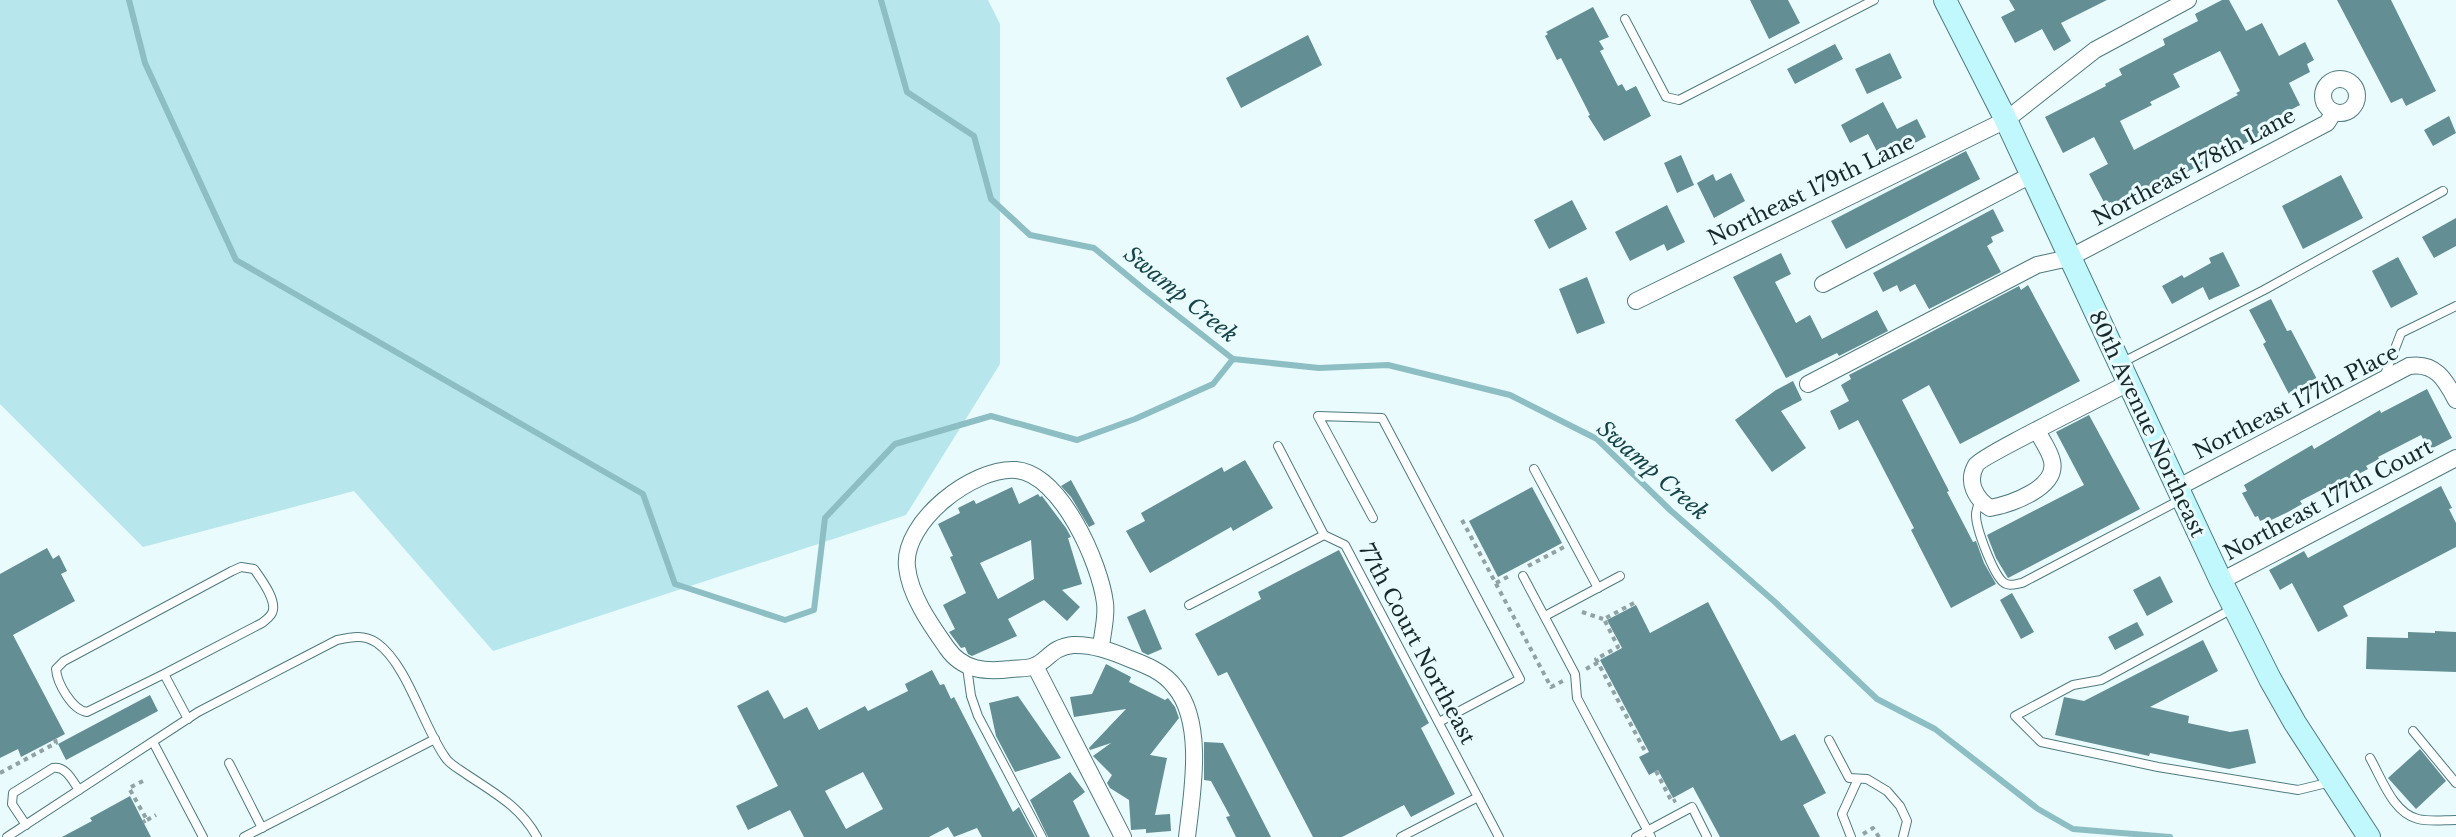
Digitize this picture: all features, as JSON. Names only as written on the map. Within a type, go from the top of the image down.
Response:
[{"type":"main road","name":"80th Avenue Northeast","points":[[1945,0],[2006,120],[2221,581],[2273,685],[2369,837]]},
{"type":"street","name":"Northeast 179th Lane","points":[[1636,301],[2006,120],[2095,50],[2159,6],[2187,0]]},
{"type":"street","name":"Northeast 178th Lane","points":[[1808,384],[2037,265],[2069,258],[2327,123],[2334,112]]},
{"type":"street","points":[[1823,284],[2031,175]]},
{"type":"street","name":"Northeast 177th Place","points":[[2180,493],[2409,366],[2425,366],[2438,372],[2446,379],[2456,400]]},
{"type":"street","points":[[2037,431],[2052,460],[2053,472],[2046,484],[2006,505],[1990,508],[1980,501],[1974,489],[1972,475],[1977,462],[2037,431],[2124,374]]},
{"type":"street","name":"Northeast 177th Court","points":[[2221,581],[2456,458]]},
{"type":"street","points":[[1101,648],[1106,605],[1100,574],[1064,502],[1039,480],[1017,470],[994,472],[964,485],[934,508],[911,538],[907,566],[915,592],[932,627],[951,654],[967,667],[989,672],[1035,666],[1052,651],[1072,645],[1101,648],[1154,669],[1175,686],[1186,703],[1191,720],[1193,754],[1188,837]]},
{"type":"street","points":[[1035,666],[1123,837]]},
{"type":"lane","points":[[1625,19],[1666,97],[1679,100],[1874,0]]},
{"type":"lane","points":[[2124,374],[2264,290],[2443,191]]},
{"type":"lane","points":[[2382,380],[2401,333],[2456,306]]},
{"type":"lane","points":[[1373,518],[1318,416],[1382,418],[1520,679],[1438,722]]},
{"type":"lane","name":"77th Court Northeast","points":[[1278,446],[1324,535],[1345,545],[1499,837]]},
{"type":"lane","points":[[1534,469],[1598,588]]},
{"type":"lane","points":[[1980,501],[1976,513],[1977,522],[1986,550],[1998,575],[2004,583],[2011,586],[2022,583],[2180,493]]},
{"type":"lane","points":[[1189,606],[1324,535]]},
{"type":"lane","points":[[241,567],[254,569],[273,602],[274,609],[269,616],[262,623],[164,674],[87,712],[74,707],[56,669],[64,661],[232,571],[241,567]]},
{"type":"lane","points":[[1522,573],[1575,674],[1577,698],[1649,834]]},
{"type":"lane","points":[[1545,616],[1620,576]]},
{"type":"lane","points":[[2234,608],[2101,680],[2073,685],[2015,716],[2041,742],[2158,767],[2298,790],[2334,782]]},
{"type":"lane","points":[[7,837],[188,719],[337,640],[366,637],[378,644],[394,660],[446,759],[518,809],[529,822],[537,837]]},
{"type":"lane","points":[[967,667],[971,696],[978,716],[1042,837]]},
{"type":"lane","points":[[164,674],[188,719]]},
{"type":"lane","points":[[2413,731],[2456,783]]},
{"type":"lane","points":[[244,837],[435,739]]},
{"type":"lane","points":[[1829,740],[1849,778],[1867,779],[1887,791],[1900,806],[1906,821],[1903,837]]},
{"type":"lane","points":[[153,742],[203,837]]},
{"type":"lane","points":[[2370,758],[2398,806],[2407,814],[2419,819],[2456,820]]},
{"type":"lane","points":[[229,764],[262,828]]},
{"type":"lane","points":[[26,825],[12,804],[13,793],[53,768],[59,767],[65,771],[79,790]]},
{"type":"lane","points":[[1851,837],[1842,814],[1858,779]]},
{"type":"lane","points":[[1401,837],[1478,797]]},
{"type":"lane","points":[[1636,837],[1649,834],[1692,807],[1707,837]]},
{"type":"path","points":[[1462,520],[1551,687],[1599,662]]},
{"type":"path","points":[[1522,573],[1573,542]]},
{"type":"path","points":[[1496,583],[1513,574]]},
{"type":"path","points":[[1634,603],[1604,619],[1618,647],[1596,659],[1647,753]]},
{"type":"path","points":[[0,773],[56,743],[55,740]]},
{"type":"path","points":[[1656,771],[1672,802],[1680,798]]},
{"type":"path","points":[[143,781],[129,788],[145,821],[156,815]]},
{"type":"shaded area","points":[[0,0],[988,0],[1000,24],[1000,364],[906,515],[493,651],[354,491],[143,547],[0,404]]},
{"type":"building","points":[[1750,0],[1788,0],[1800,23],[1769,39]]},
{"type":"building","points":[[2009,0],[2107,0],[2061,23],[2071,41],[2054,51],[2042,29],[2015,43],[2001,17],[2015,10]]},
{"type":"building","points":[[2222,0],[2229,0],[2246,31],[2262,23],[2279,56],[2305,42],[2314,60],[2307,64],[2310,72],[2289,83],[2300,105],[2265,123],[2269,131],[2115,209],[2111,202],[2105,204],[2089,174],[2108,164],[2094,137],[2063,153],[2045,117],[2106,86],[2105,84],[2122,75],[2119,69],[2165,45],[2163,39],[2198,21],[2195,14]],"holes":[[[2220,51],[2240,91],[2236,93],[2238,95],[2134,150],[2120,121],[2152,105],[2150,102],[2180,87],[2173,74]]]},
{"type":"building","points":[[2337,0],[2391,0],[2436,91],[2406,106],[2402,98],[2391,103]]},
{"type":"building","points":[[1593,7],[1609,37],[1599,41],[1604,49],[1600,51],[1618,86],[1622,84],[1626,91],[1636,86],[1651,116],[1604,141],[1588,116],[1590,115],[1561,58],[1557,60],[1545,36],[1548,34],[1546,32]]},
{"type":"building","points":[[1308,35],[1322,65],[1241,108],[1226,78]]},
{"type":"building","points":[[1835,44],[1843,59],[1795,84],[1787,69]]},
{"type":"building","points":[[1890,53],[1902,78],[1867,94],[1855,69]]},
{"type":"building","points":[[1883,102],[1897,129],[1917,119],[1926,137],[1882,161],[1868,134],[1850,143],[1841,125]]},
{"type":"building","points":[[2449,116],[2456,133],[2433,146],[2424,130]]},
{"type":"building","points":[[1966,151],[1980,179],[1846,249],[1831,221]]},
{"type":"building","points":[[1681,155],[1694,185],[1677,193],[1664,163]]},
{"type":"building","points":[[1731,173],[1745,201],[1714,218],[1697,183],[1713,174],[1716,181]]},
{"type":"building","points":[[2341,175],[2363,218],[2303,249],[2282,206]]},
{"type":"building","points":[[1572,200],[1587,229],[1549,249],[1534,220]]},
{"type":"building","points":[[1667,205],[1685,242],[1667,251],[1664,244],[1630,261],[1615,232]]},
{"type":"building","points":[[1993,209],[2004,231],[1991,237],[1993,242],[1987,246],[2001,272],[1929,309],[1915,284],[1900,292],[1897,285],[1883,292],[1873,273]]},
{"type":"building","points":[[2456,218],[2456,246],[2434,258],[2422,237]]},
{"type":"building","points":[[2223,252],[2240,286],[2209,300],[2203,287],[2172,304],[2162,286],[2182,275],[2184,278],[2211,263],[2209,258]]},
{"type":"building","points":[[1781,253],[1791,274],[1775,282],[1796,323],[1810,315],[1822,339],[1877,310],[1888,331],[1839,356],[1837,353],[1786,378],[1733,277]]},
{"type":"building","points":[[2398,257],[2418,294],[2391,308],[2372,271]]},
{"type":"building","points":[[1587,277],[1605,323],[1577,334],[1559,289]]},
{"type":"building","points":[[2028,285],[2080,381],[1960,444],[1929,385],[1902,400],[1996,584],[1951,608],[1911,530],[1914,528],[1858,420],[1839,430],[1830,411],[1849,401],[1841,385],[1851,379],[1849,375],[2019,286],[2021,290]]},
{"type":"building","points":[[2271,299],[2287,331],[2291,330],[2319,383],[2291,398],[2263,344],[2266,342],[2249,310]]},
{"type":"building","points":[[1793,381],[1802,400],[1781,411],[1806,448],[1772,472],[1735,420],[1776,390]]},
{"type":"building","points":[[2427,389],[2452,438],[2429,450],[2421,435],[2378,457],[2379,459],[2366,466],[2368,469],[2334,487],[2333,484],[2300,501],[2302,504],[2288,512],[2267,522],[2265,519],[2260,521],[2258,516],[2255,517],[2242,493],[2247,491],[2244,485],[2312,445],[2314,449],[2380,410],[2381,413]]},
{"type":"building","points":[[2089,415],[2140,509],[2008,578],[1996,558],[1987,535],[2084,485],[2056,432]]},
{"type":"building","points":[[1245,460],[1273,508],[1233,531],[1231,527],[1150,573],[1126,531],[1145,521],[1141,513],[1222,467],[1224,472]]},
{"type":"building","points":[[1071,480],[1095,524],[1089,527],[1071,497],[1061,486]]},
{"type":"building","points":[[2441,486],[2452,508],[2449,509],[2456,523],[2456,547],[2343,606],[2348,616],[2318,632],[2292,583],[2280,590],[2269,570],[2304,551],[2308,558]]},
{"type":"building","points":[[1012,487],[1019,504],[1038,494],[1042,496],[1071,537],[1068,538],[1082,584],[1062,590],[1080,607],[1067,621],[1044,600],[1008,619],[1017,636],[972,656],[968,654],[965,647],[961,648],[949,632],[955,629],[943,605],[966,593],[950,557],[953,556],[938,524],[960,513],[958,508],[974,500],[976,504]],"holes":[[[1031,540],[1034,579],[998,599],[980,563]]]},
{"type":"building","points":[[1532,487],[1562,543],[1498,577],[1469,521]]},
{"type":"building","points":[[47,548],[53,559],[59,555],[67,571],[61,574],[75,601],[13,635],[65,734],[21,757],[18,749],[0,758],[0,574]]},
{"type":"building","points":[[1339,550],[1429,723],[1421,728],[1455,794],[1411,817],[1404,805],[1342,837],[1313,837],[1227,672],[1218,676],[1195,634],[1261,599],[1258,592]]},
{"type":"building","points":[[2160,576],[2173,602],[2147,616],[2133,590]]},
{"type":"building","points":[[2012,593],[2034,632],[2021,639],[2000,600]]},
{"type":"building","points":[[1708,602],[1781,741],[1795,734],[1826,793],[1803,805],[1820,837],[1720,837],[1693,787],[1673,798],[1658,770],[1649,775],[1639,757],[1649,752],[1600,660],[1622,648],[1607,620],[1636,605],[1650,633]]},
{"type":"building","points":[[1145,609],[1162,649],[1148,655],[1142,652],[1127,617]]},
{"type":"building","points":[[2137,622],[2144,635],[2115,650],[2108,637]]},
{"type":"building","points":[[2435,631],[2456,632],[2456,672],[2366,669],[2367,637],[2408,638],[2408,632],[2435,633]]},
{"type":"building","points":[[2203,640],[2218,671],[2150,707],[2189,716],[2188,723],[2230,732],[2248,729],[2256,763],[2229,769],[2150,753],[2149,756],[2055,735],[2064,697],[2084,701]]},
{"type":"building","points":[[1106,664],[1131,677],[1129,682],[1165,700],[1168,698],[1175,707],[1179,718],[1150,755],[1167,758],[1155,815],[1170,814],[1171,831],[1146,833],[1146,829],[1131,830],[1129,800],[1110,788],[1107,783],[1112,775],[1093,756],[1111,743],[1090,750],[1089,748],[1126,709],[1074,717],[1070,697],[1092,694]]},
{"type":"building","points":[[932,670],[940,685],[944,684],[951,699],[954,697],[1013,812],[1019,807],[1035,837],[982,837],[977,828],[954,837],[948,827],[929,837],[804,837],[790,810],[748,830],[736,806],[778,786],[737,706],[768,690],[784,719],[807,707],[819,730],[865,706],[868,711],[908,691],[905,684]],"holes":[[[863,772],[883,809],[846,829],[825,791]]]},
{"type":"building","points":[[150,695],[158,711],[66,760],[58,744]]},
{"type":"building","points":[[1018,696],[1061,758],[1015,772],[996,736],[989,703]]},
{"type":"building","points":[[1204,742],[1223,743],[1271,837],[1236,837],[1226,817],[1230,816],[1211,781],[1204,780]]},
{"type":"building","points":[[2420,749],[2446,781],[2416,809],[2388,778]]},
{"type":"building","points":[[1070,772],[1085,792],[1073,801],[1090,837],[1048,837],[1030,800]]},
{"type":"building","points":[[130,796],[151,837],[62,837],[92,821],[90,818]]},
{"type":"waterway","points":[[129,0],[145,63],[236,260],[643,494],[675,584],[785,620],[814,610],[825,518],[895,444],[991,416],[1077,440],[1135,419],[1213,384],[1233,359]]},
{"type":"waterway","name":"Swamp Creek","points":[[881,0],[907,92],[974,136],[991,199],[1030,235],[1094,248],[1233,359],[1319,368],[1388,365],[1510,395],[1597,439],[1670,510],[1775,602],[1877,699],[1935,729],[2038,809],[2073,829],[2170,837]]}]
